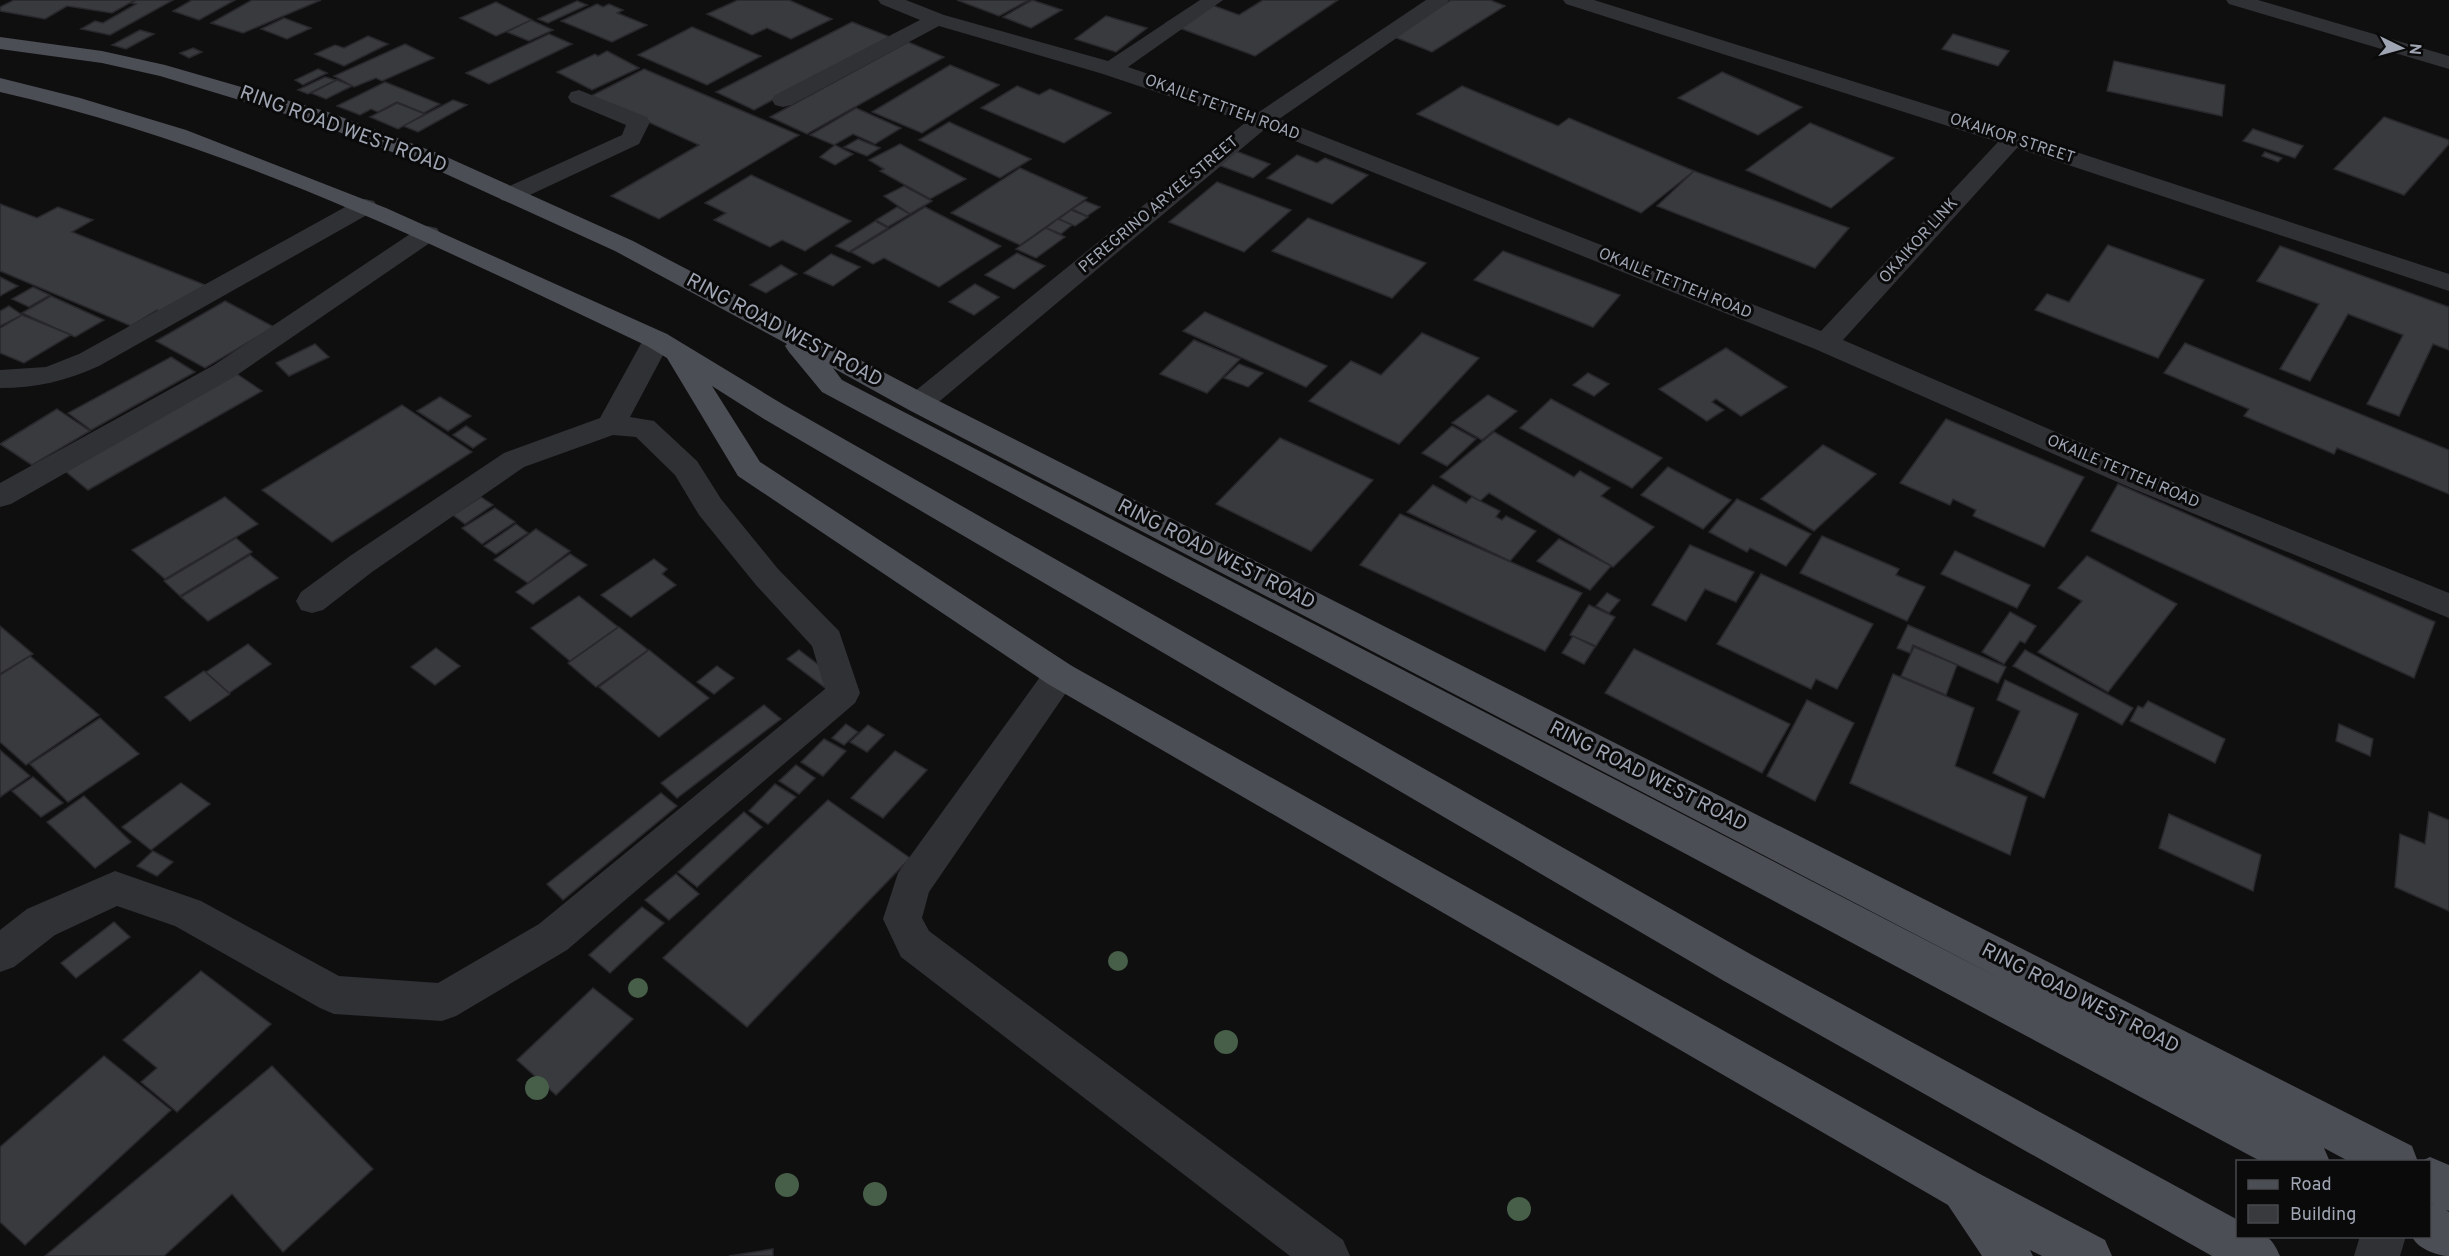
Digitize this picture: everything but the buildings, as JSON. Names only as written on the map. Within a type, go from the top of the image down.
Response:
[{"type":"main road","name":"RING ROAD WEST ROAD","points":[[0,43],[102,57],[201,80],[320,117],[432,159],[624,246],[920,403],[2394,1160]]},
{"type":"main road","points":[[0,86],[71,102],[192,138],[428,233],[667,346],[774,412],[1738,968],[2257,1256]]},
{"type":"main road","name":"RING ROAD WEST ROAD","points":[[788,333],[832,386],[2305,1160]]},
{"type":"main road","points":[[667,346],[749,469],[1060,675],[1962,1189],[2089,1256]]},
{"type":"main road","points":[[2431,1180],[2449,1189]]},
{"type":"main road","points":[[1962,1189],[2010,1256]]},
{"type":"main road","points":[[2431,1227],[2449,1236]]},
{"type":"street","name":"OKAILE TETTEH ROAD","points":[[888,0],[937,19],[1111,69],[1262,120],[1825,344],[2142,481],[2449,606]]},
{"type":"street","points":[[1111,69],[1213,0]]},
{"type":"street","name":"PEREGRINO ARYEE STREET","points":[[920,403],[1262,120],[1439,0]]},
{"type":"street","name":"OKAIKOR STREET","points":[[1573,0],[2013,139],[2449,283]]},
{"type":"street","points":[[2249,2],[2449,63]]},
{"type":"street","points":[[783,100],[937,19]]},
{"type":"street","points":[[510,195],[632,139],[639,122],[579,97]]},
{"type":"street","name":"OKAIKOR LINK","points":[[1825,344],[2013,139]]},
{"type":"street","points":[[0,379],[31,379],[56,375],[99,354],[365,206]]},
{"type":"street","points":[[0,496],[224,371],[428,233]]},
{"type":"street","points":[[611,425],[667,346]]},
{"type":"street","points":[[0,954],[41,922],[115,888],[188,912],[334,995],[442,1002],[553,937],[843,693],[827,640],[767,577],[710,507],[686,468],[644,428],[611,425],[514,460],[361,564],[312,601]]},
{"type":"street","points":[[1060,675],[912,885],[902,919],[915,944],[1327,1256]]},
{"type":"street","points":[[2377,1256],[2382,1238]]}]
